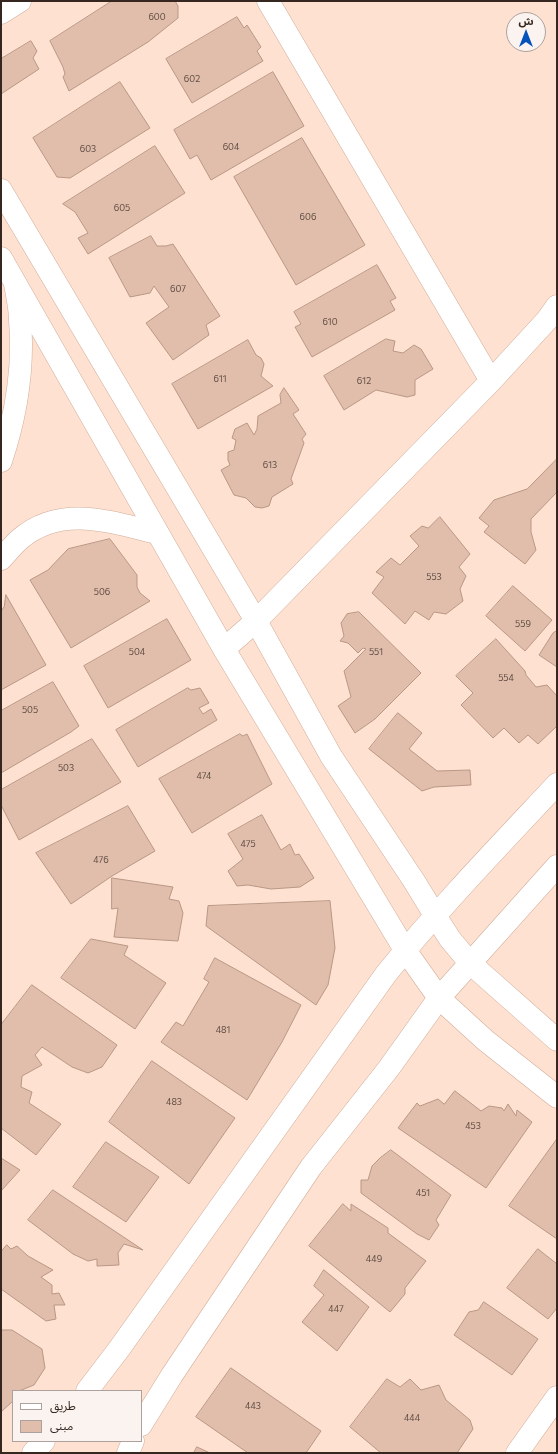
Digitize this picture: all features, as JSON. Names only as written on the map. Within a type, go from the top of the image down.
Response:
[{"type":"street","points":[[1,13],[20,1]]},
{"type":"street","points":[[268,1],[491,381]]},
{"type":"street","points":[[1,190],[256,621],[331,756],[410,874],[450,939],[470,963],[557,1040]]},
{"type":"street","points":[[1,258],[157,534],[224,649],[405,950],[439,998],[485,1040],[557,1097]]},
{"type":"street","points":[[1,461],[10,436],[17,399],[21,359],[20,320],[15,281]]},
{"type":"street","points":[[224,649],[256,621],[491,381],[547,320],[557,306]]},
{"type":"street","points":[[1,559],[20,539],[34,530],[49,522],[65,519],[82,518],[120,524],[157,534]]},
{"type":"street","points":[[88,1390],[119,1349],[386,974],[405,950],[504,840],[557,784]]},
{"type":"street","points":[[142,1423],[172,1375],[311,1168],[389,1068],[439,998],[557,866]]},
{"type":"street","points":[[517,1453],[557,1396]]},
{"type":"street","points":[[33,1453],[43,1442]]},
{"type":"street","points":[[128,1453],[133,1442]]},
{"type":"building","points":[[112,1],[175,1],[178,6],[178,18],[148,42],[69,91],[63,77],[65,74],[63,67],[50,41]]},
{"type":"building","points":[[237,17],[244,28],[247,25],[261,47],[257,51],[263,61],[192,103],[166,59]]},
{"type":"building","points":[[31,41],[37,51],[33,58],[39,69],[1,94],[1,59]]},
{"type":"building","points":[[273,72],[304,126],[211,180],[197,155],[190,159],[174,130]]},
{"type":"building","points":[[120,82],[150,128],[70,178],[57,177],[33,138]]},
{"type":"building","points":[[302,138],[365,245],[296,285],[234,177]]},
{"type":"building","points":[[155,146],[185,193],[88,254],[78,238],[88,233],[75,212],[63,204]]},
{"type":"building","points":[[151,236],[157,246],[173,244],[220,316],[206,325],[209,335],[173,360],[146,323],[169,307],[154,286],[150,293],[130,297],[109,258]]},
{"type":"building","points":[[377,265],[396,298],[390,301],[395,310],[312,357],[295,327],[301,324],[294,312]]},
{"type":"building","points":[[386,339],[395,341],[393,351],[403,353],[414,345],[421,349],[433,369],[415,380],[415,395],[407,397],[376,390],[344,410],[324,376]]},
{"type":"building","points":[[248,340],[256,355],[261,358],[264,364],[261,376],[273,386],[198,429],[172,384]]},
{"type":"building","points":[[284,388],[299,410],[293,414],[306,434],[302,439],[304,443],[291,479],[293,484],[272,497],[269,506],[262,508],[255,507],[246,498],[234,495],[221,470],[230,465],[228,460],[228,452],[234,450],[236,440],[232,438],[235,429],[247,423],[254,435],[257,429],[258,416],[281,403],[280,395]]},
{"type":"building","points":[[557,459],[557,492],[531,519],[531,532],[536,550],[525,564],[484,532],[489,526],[479,518],[494,500],[527,489]]},
{"type":"building","points":[[440,517],[470,554],[459,567],[466,576],[460,589],[463,601],[446,614],[434,612],[429,620],[415,611],[405,624],[372,593],[384,577],[376,572],[391,558],[400,565],[419,546],[410,536],[422,526],[428,528]]},
{"type":"building","points":[[110,539],[137,575],[137,587],[140,593],[150,601],[71,648],[30,580],[48,570],[68,549]]},
{"type":"building","points":[[513,586],[552,620],[525,651],[486,616]]},
{"type":"building","points":[[6,595],[46,665],[1,690],[1,611],[4,607]]},
{"type":"building","points":[[359,612],[421,673],[375,719],[355,733],[338,706],[351,697],[344,671],[366,649],[363,648],[358,653],[348,643],[340,641],[344,636],[341,623],[347,614]]},
{"type":"building","points":[[167,619],[191,660],[108,708],[84,666]]},
{"type":"building","points":[[557,631],[557,667],[539,655],[553,633]]},
{"type":"building","points":[[496,639],[525,671],[526,675],[536,687],[547,685],[557,696],[557,726],[538,744],[528,735],[519,743],[504,728],[493,738],[461,705],[473,693],[456,676]]},
{"type":"building","points":[[53,682],[79,726],[1,773],[1,711]]},
{"type":"building","points":[[188,688],[191,690],[200,688],[209,703],[199,708],[203,714],[211,709],[217,720],[138,767],[116,730]]},
{"type":"building","points":[[398,713],[422,733],[409,749],[437,771],[470,770],[471,785],[434,787],[422,791],[369,749]]},
{"type":"building","points":[[240,734],[243,736],[247,734],[272,784],[192,833],[159,779]]},
{"type":"building","points":[[92,739],[121,782],[19,840],[1,805],[1,790]]},
{"type":"building","points":[[128,806],[155,851],[112,876],[71,904],[36,853]]},
{"type":"building","points":[[262,815],[281,850],[290,844],[295,855],[299,854],[314,878],[300,887],[271,889],[248,885],[237,886],[228,871],[243,859],[228,834]]},
{"type":"building","points":[[112,878],[173,887],[169,899],[179,901],[183,913],[178,941],[114,937],[118,908],[112,909]]},
{"type":"building","points":[[330,901],[335,948],[328,985],[316,1005],[206,926],[208,906]]},
{"type":"building","points":[[91,939],[128,946],[124,955],[166,983],[135,1029],[61,978]]},
{"type":"building","points":[[215,958],[301,1005],[282,1042],[247,1100],[161,1042],[176,1022],[183,1026],[209,982],[204,979]]},
{"type":"building","points":[[32,985],[117,1045],[102,1067],[88,1073],[72,1067],[42,1047],[35,1055],[42,1065],[22,1076],[21,1087],[32,1092],[29,1103],[61,1124],[36,1155],[1,1128],[1,1025]]},
{"type":"building","points":[[152,1061],[235,1118],[189,1184],[109,1122]]},
{"type":"building","points":[[455,1091],[481,1111],[489,1106],[502,1108],[504,1111],[508,1104],[516,1116],[517,1110],[532,1122],[486,1188],[398,1128],[417,1103],[420,1106],[438,1099],[444,1104]]},
{"type":"building","points":[[557,1139],[557,1239],[509,1206]]},
{"type":"building","points":[[106,1142],[159,1177],[126,1222],[73,1187]]},
{"type":"building","points":[[391,1150],[451,1195],[436,1220],[439,1225],[429,1240],[417,1234],[361,1193],[361,1180],[368,1180],[372,1166]]},
{"type":"building","points":[[1,1158],[20,1170],[1,1191]]},
{"type":"building","points":[[53,1190],[143,1250],[124,1244],[118,1253],[119,1265],[97,1266],[97,1259],[88,1261],[73,1254],[28,1220]]},
{"type":"building","points":[[343,1204],[351,1211],[351,1204],[388,1228],[388,1233],[426,1261],[405,1288],[405,1294],[390,1312],[309,1246]]},
{"type":"building","points":[[7,1245],[11,1249],[17,1246],[28,1256],[53,1270],[41,1277],[52,1285],[52,1294],[59,1293],[65,1305],[54,1305],[56,1319],[46,1321],[1,1289],[1,1252]]},
{"type":"building","points":[[538,1249],[557,1264],[557,1308],[548,1319],[507,1288]]},
{"type":"building","points":[[324,1270],[369,1307],[337,1351],[302,1322],[324,1295],[314,1286]]},
{"type":"building","points":[[484,1302],[538,1339],[512,1375],[454,1335],[469,1312],[478,1310]]},
{"type":"building","points":[[1,1330],[12,1330],[42,1349],[45,1368],[34,1385],[22,1390],[12,1390],[12,1402],[1,1412]]},
{"type":"building","points":[[231,1368],[321,1431],[306,1453],[248,1453],[196,1417]]},
{"type":"building","points":[[387,1379],[400,1387],[410,1379],[421,1390],[439,1385],[446,1400],[470,1420],[473,1429],[457,1453],[381,1453],[350,1427]]},
{"type":"building","points":[[197,1447],[210,1453],[194,1453]]}]
